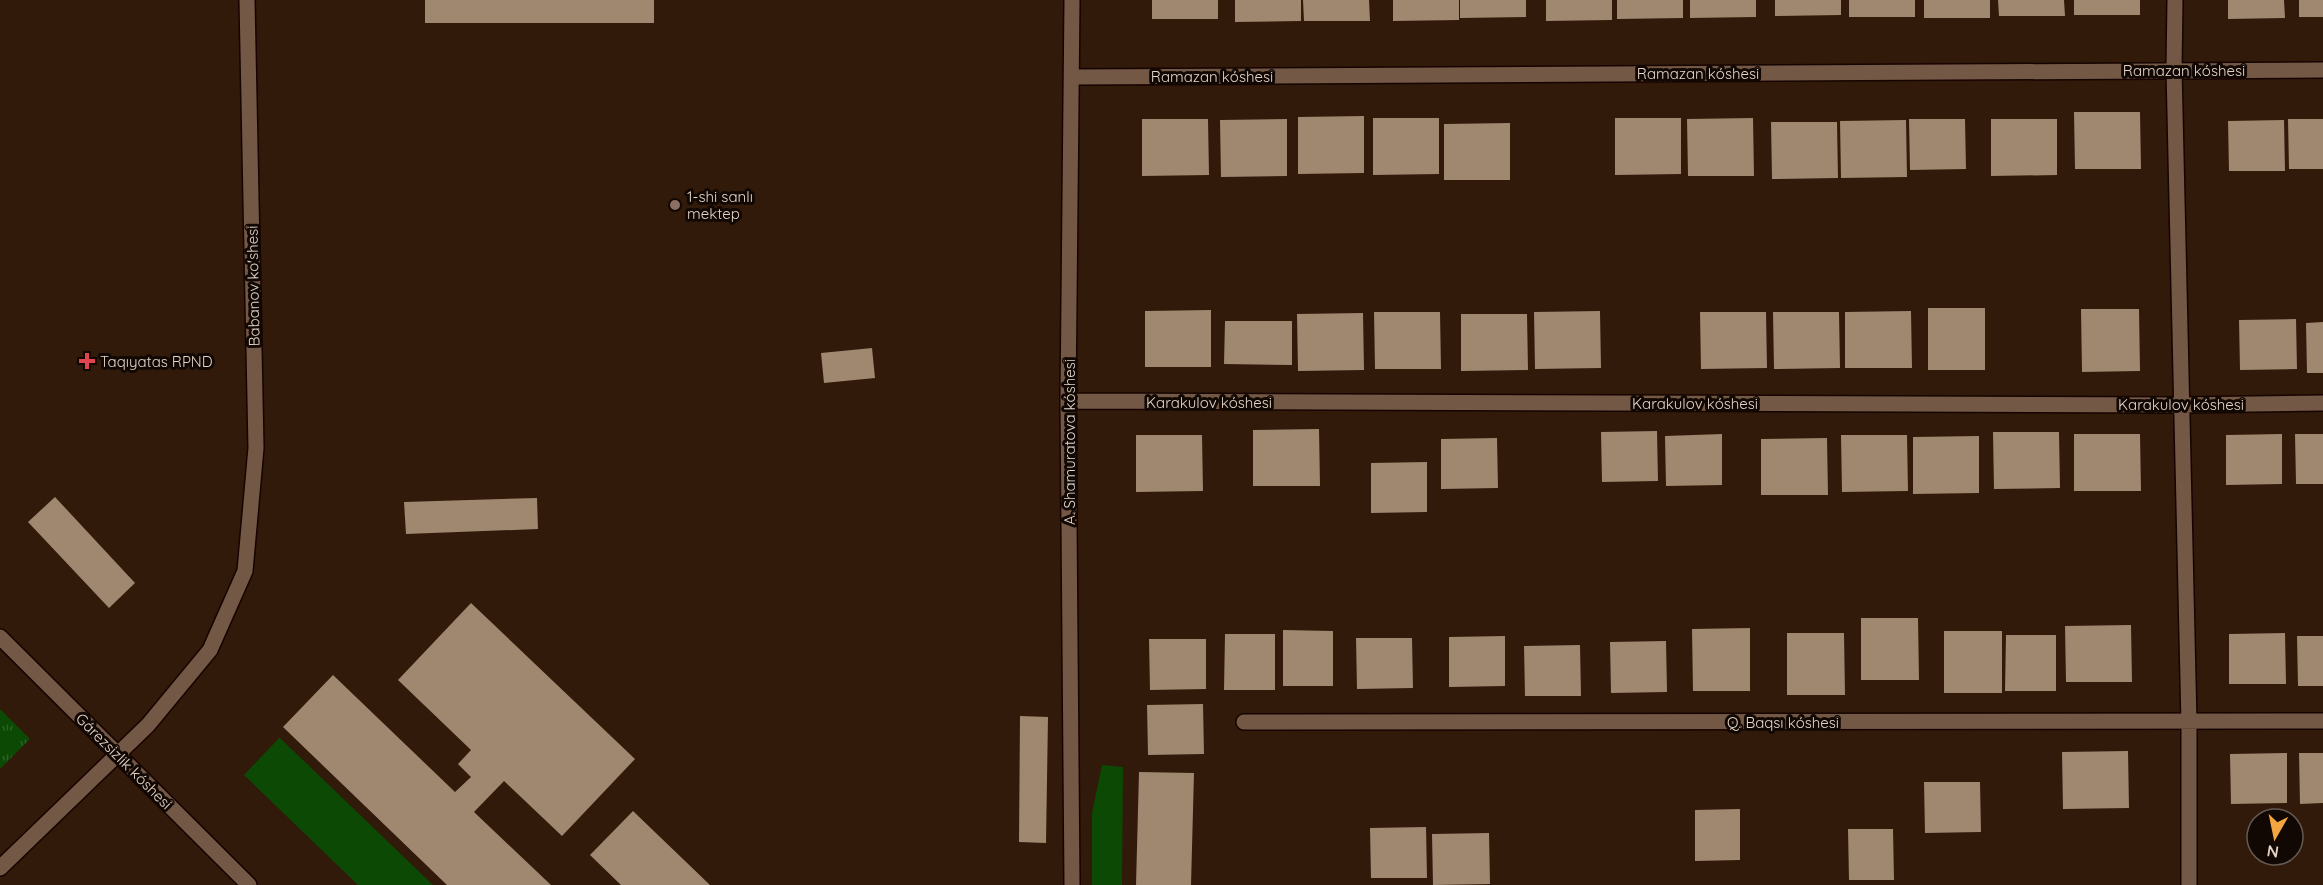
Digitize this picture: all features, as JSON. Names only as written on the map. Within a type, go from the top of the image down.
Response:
[{"type":"street","name":"Babanov ko'shesi","points":[[0,868],[148,726],[210,650],[245,571],[256,448],[248,0]]},
{"type":"street","name":"A. Shamuratova kóshesi","points":[[1071,885],[1068,401],[1072,0]]},
{"type":"street","points":[[2175,0],[2174,69],[2189,723],[2189,885]]},
{"type":"street","name":"Ramazan kóshesi","points":[[1072,77],[2174,69],[2323,70]]},
{"type":"street","name":"Karakulov kóshesi","points":[[1068,401],[2181,405],[2323,403]]},
{"type":"street","name":"Gárezsizlik kóshesi","points":[[0,637],[249,885]]},
{"type":"street","name":"Q. Baqsı kóshesi","points":[[1244,722],[2189,723],[2323,721]]},
{"type":"green space","points":[[0,709],[30,739],[0,769]]},
{"type":"green space","points":[[280,737],[433,885],[358,885],[244,775]]},
{"type":"green space","points":[[1102,765],[1123,767],[1122,885],[1092,885],[1092,813]]},
{"type":"building","points":[[425,0],[654,0],[654,23],[425,23]]},
{"type":"building","points":[[1152,0],[1218,0],[1218,19],[1152,19]]},
{"type":"building","points":[[1235,0],[1301,0],[1301,21],[1235,22]]},
{"type":"building","points":[[1303,0],[1369,0],[1370,21],[1304,21]]},
{"type":"building","points":[[1393,0],[1459,0],[1459,20],[1393,21]]},
{"type":"building","points":[[1460,0],[1526,0],[1526,17],[1460,18]]},
{"type":"building","points":[[1546,0],[1612,0],[1612,20],[1546,21]]},
{"type":"building","points":[[1617,0],[1683,0],[1683,18],[1617,19]]},
{"type":"building","points":[[1690,0],[1756,0],[1756,17],[1690,18]]},
{"type":"building","points":[[1775,0],[1841,0],[1841,15],[1775,16]]},
{"type":"building","points":[[1849,0],[1915,0],[1915,17],[1849,17]]},
{"type":"building","points":[[1924,0],[1990,0],[1990,18],[1924,18]]},
{"type":"building","points":[[1998,0],[2064,0],[2065,16],[1999,16]]},
{"type":"building","points":[[2074,0],[2140,0],[2140,15],[2074,15]]},
{"type":"building","points":[[2228,0],[2284,0],[2285,18],[2228,19]]},
{"type":"building","points":[[2299,0],[2323,0],[2323,17],[2299,17]]},
{"type":"building","points":[[2074,112],[2140,112],[2141,169],[2075,169]]},
{"type":"building","points":[[1364,116],[1364,173],[1298,174],[1298,117]]},
{"type":"building","points":[[1373,118],[1439,118],[1439,174],[1373,175]]},
{"type":"building","points":[[1615,118],[1681,118],[1681,174],[1615,175]]},
{"type":"building","points":[[1753,118],[1754,176],[1688,176],[1687,119]]},
{"type":"building","points":[[1142,119],[1208,119],[1209,175],[1142,176]]},
{"type":"building","points":[[1287,119],[1287,176],[1221,177],[1220,120]]},
{"type":"building","points":[[1909,119],[1965,119],[1966,169],[1910,170]]},
{"type":"building","points":[[1991,119],[2057,119],[2057,175],[1991,176]]},
{"type":"building","points":[[2288,119],[2323,119],[2323,169],[2289,169]]},
{"type":"building","points":[[1906,120],[1907,177],[1841,178],[1840,121]]},
{"type":"building","points":[[2284,120],[2285,171],[2229,171],[2228,121]]},
{"type":"building","points":[[1771,122],[1837,122],[1838,178],[1772,179]]},
{"type":"building","points":[[1510,123],[1510,180],[1444,180],[1444,124]]},
{"type":"building","points":[[1928,308],[1985,308],[1985,370],[1928,370]]},
{"type":"building","points":[[2081,309],[2139,309],[2140,371],[2082,372]]},
{"type":"building","points":[[1211,310],[1211,367],[1145,367],[1145,311]]},
{"type":"building","points":[[1600,311],[1601,368],[1535,369],[1534,312]]},
{"type":"building","points":[[1911,311],[1912,368],[1845,368],[1845,312]]},
{"type":"building","points":[[1374,312],[1440,312],[1441,369],[1375,369]]},
{"type":"building","points":[[1700,312],[1766,312],[1767,368],[1701,369]]},
{"type":"building","points":[[1773,312],[1839,312],[1840,368],[1774,369]]},
{"type":"building","points":[[1363,313],[1364,370],[1298,371],[1297,314]]},
{"type":"building","points":[[1461,314],[1527,314],[1528,370],[1461,371]]},
{"type":"building","points":[[2296,319],[2297,369],[2240,370],[2239,320]]},
{"type":"building","points":[[1225,321],[1292,321],[1292,365],[1224,364]]},
{"type":"building","points":[[2323,322],[2323,373],[2307,373],[2306,323]]},
{"type":"building","points":[[872,348],[875,378],[824,383],[821,353]]},
{"type":"building","points":[[1319,429],[1320,486],[1253,486],[1253,430]]},
{"type":"building","points":[[1657,431],[1658,481],[1602,482],[1601,432]]},
{"type":"building","points":[[1993,432],[2059,432],[2060,488],[1994,489]]},
{"type":"building","points":[[1722,434],[1722,485],[1666,486],[1665,436]]},
{"type":"building","points":[[2074,434],[2140,434],[2141,491],[2074,491]]},
{"type":"building","points":[[2282,434],[2282,484],[2226,485],[2226,435]]},
{"type":"building","points":[[2295,434],[2323,434],[2323,484],[2296,484]]},
{"type":"building","points":[[1136,435],[1202,435],[1203,491],[1136,492]]},
{"type":"building","points":[[1841,435],[1907,435],[1908,491],[1842,492]]},
{"type":"building","points":[[1979,436],[1979,493],[1913,494],[1913,437]]},
{"type":"building","points":[[1497,438],[1498,488],[1441,489],[1441,439]]},
{"type":"building","points":[[1827,438],[1828,495],[1761,495],[1761,439]]},
{"type":"building","points":[[1427,462],[1427,512],[1371,513],[1371,463]]},
{"type":"building","points":[[55,497],[135,583],[109,608],[28,522]]},
{"type":"building","points":[[537,498],[538,529],[406,534],[404,502]]},
{"type":"building","points":[[471,603],[635,759],[562,836],[504,781],[474,812],[551,885],[447,885],[283,727],[333,675],[455,792],[471,777],[458,764],[471,750],[398,680]]},
{"type":"building","points":[[1861,618],[1918,618],[1919,680],[1861,680]]},
{"type":"building","points":[[2131,625],[2132,682],[2066,682],[2065,626]]},
{"type":"building","points":[[1750,628],[1750,691],[1693,691],[1692,629]]},
{"type":"building","points":[[1283,630],[1333,631],[1333,686],[1283,686]]},
{"type":"building","points":[[1944,631],[2002,631],[2002,693],[1944,693]]},
{"type":"building","points":[[1787,633],[1844,633],[1845,695],[1787,695]]},
{"type":"building","points":[[2285,633],[2286,684],[2229,684],[2229,634]]},
{"type":"building","points":[[1225,634],[1275,634],[1275,690],[1224,690]]},
{"type":"building","points":[[2006,635],[2056,635],[2056,691],[2005,691]]},
{"type":"building","points":[[1505,636],[1505,686],[1449,687],[1449,637]]},
{"type":"building","points":[[2297,636],[2323,636],[2323,686],[2298,686]]},
{"type":"building","points":[[1356,638],[1412,638],[1413,688],[1357,689]]},
{"type":"building","points":[[1149,639],[1206,639],[1206,689],[1150,690]]},
{"type":"building","points":[[1666,641],[1667,692],[1611,693],[1610,642]]},
{"type":"building","points":[[1580,645],[1581,696],[1525,696],[1524,646]]},
{"type":"building","points":[[1203,704],[1204,754],[1148,755],[1147,705]]},
{"type":"building","points":[[1020,716],[1048,717],[1046,843],[1019,842]]},
{"type":"building","points":[[2128,751],[2129,808],[2063,809],[2062,752]]},
{"type":"building","points":[[2287,753],[2287,803],[2231,804],[2230,754]]},
{"type":"building","points":[[2299,753],[2323,753],[2323,803],[2300,804]]},
{"type":"building","points":[[1139,772],[1194,773],[1191,885],[1136,885]]},
{"type":"building","points":[[1924,782],[1980,782],[1981,832],[1925,833]]},
{"type":"building","points":[[1740,809],[1740,860],[1695,861],[1695,810]]},
{"type":"building","points":[[633,811],[710,885],[621,885],[590,855]]},
{"type":"building","points":[[1426,827],[1427,878],[1371,878],[1370,828]]},
{"type":"building","points":[[1848,829],[1893,829],[1894,880],[1849,880]]},
{"type":"building","points":[[1489,833],[1490,884],[1433,885],[1432,834]]},
{"type":"place","name":"1-shi sanlı mektep","points":[[675,205]]},
{"type":"place","name":"Taqıyatas RPND","points":[[87,361]]}]
